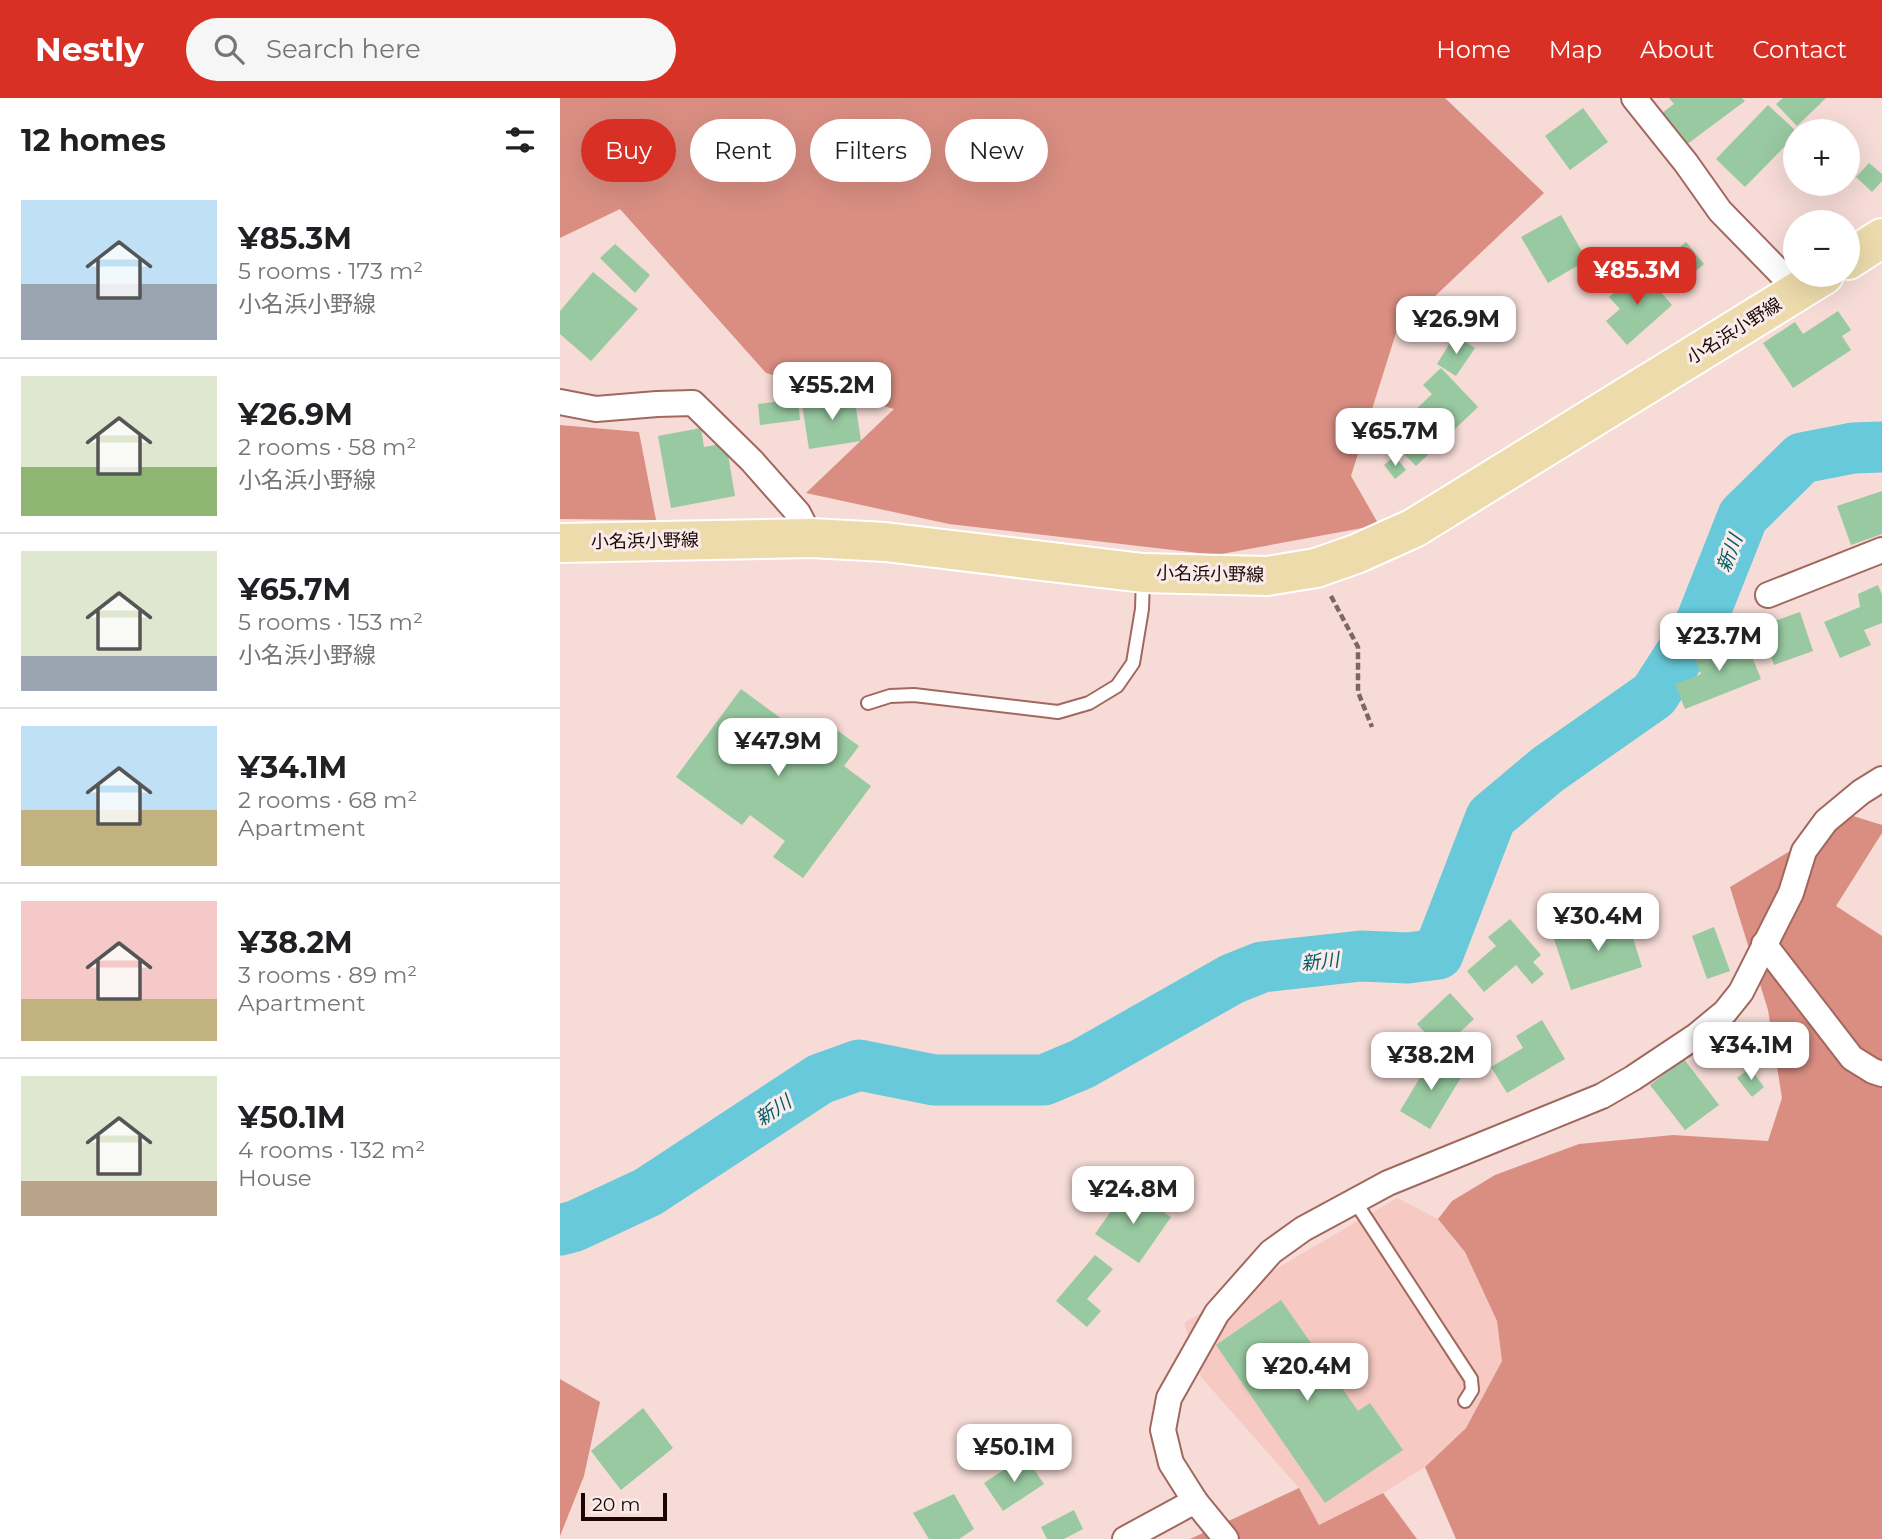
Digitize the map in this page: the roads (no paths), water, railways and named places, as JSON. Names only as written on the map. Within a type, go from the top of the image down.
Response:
[{"type":"main road","points":[[1860,252],[1882,238]]},
{"type":"main road","name":"小名浜小野線","points":[[560,543],[811,538],[885,542],[1143,573],[1267,576],[1316,568],[1356,554],[1413,528],[1805,287]]},
{"type":"street","points":[[1634,98],[1720,211],[1783,261]]},
{"type":"street","points":[[560,402],[596,409],[693,403],[761,471],[798,513],[811,538]]},
{"type":"street","points":[[1768,595],[1882,550]]},
{"type":"street","points":[[1226,1539],[1195,1501],[1171,1463],[1163,1430],[1168,1398],[1217,1313],[1271,1252],[1303,1228],[1388,1183],[1602,1096],[1696,1036],[1725,1012],[1741,992],[1791,893],[1804,851],[1826,821],[1861,792],[1882,779]]},
{"type":"street","points":[[1764,944],[1852,1058],[1882,1074]]},
{"type":"street","points":[[1125,1539],[1195,1501]]},
{"type":"lane","points":[[868,704],[890,696],[914,695],[1058,712],[1089,703],[1116,686],[1133,663],[1142,609],[1143,573]]},
{"type":"lane","points":[[1354,1200],[1471,1379],[1472,1390],[1465,1401]]},
{"type":"waterway","name":"新川","points":[[560,1230],[575,1226],[648,1192],[820,1079],[859,1065],[934,1080],[1044,1080],[1082,1064],[1232,979],[1262,967],[1361,956],[1408,958],[1438,954],[1491,817],[1547,770],[1654,695],[1701,622],[1743,516],[1802,458],[1853,448],[1882,447]]}]
